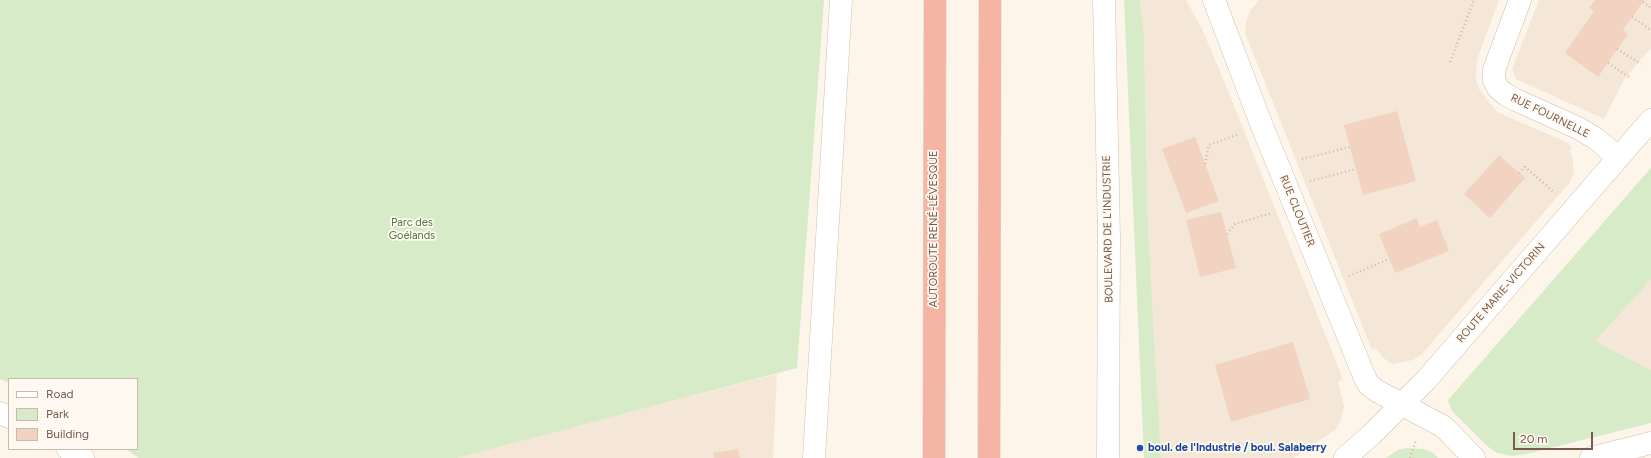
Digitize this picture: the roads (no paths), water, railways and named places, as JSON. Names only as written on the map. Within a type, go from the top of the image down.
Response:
[{"type":"highway","name":"AUTOROUTE RENÉ-LÉVESQUE","points":[[934,458],[935,0]]},
{"type":"highway","points":[[989,458],[990,0]]},
{"type":"street","points":[[814,458],[841,0]]},
{"type":"street","name":"BOULEVARD DE L'INDUSTRIE","points":[[1104,0],[1109,237],[1108,458]]},
{"type":"street","name":"RUE CLOUTIER","points":[[1214,0],[1262,126],[1365,378],[1372,388],[1444,427],[1474,458]]},
{"type":"street","name":"RUE FOURNELLE","points":[[1520,0],[1494,70],[1494,80],[1498,88],[1516,100],[1578,128],[1595,138],[1618,158]]},
{"type":"street","name":"ROUTE MARIE-VICTORIN","points":[[1345,458],[1426,380],[1651,120]]},
{"type":"street","points":[[1591,458],[1651,443]]},
{"type":"street","points":[[70,450],[83,458]]},
{"type":"place","name":"boul. de l'Industrie / boul. Salaberry","points":[[1140,448]]},
{"type":"park label","name":"Parc des Goélands","points":[[412,229]]}]
